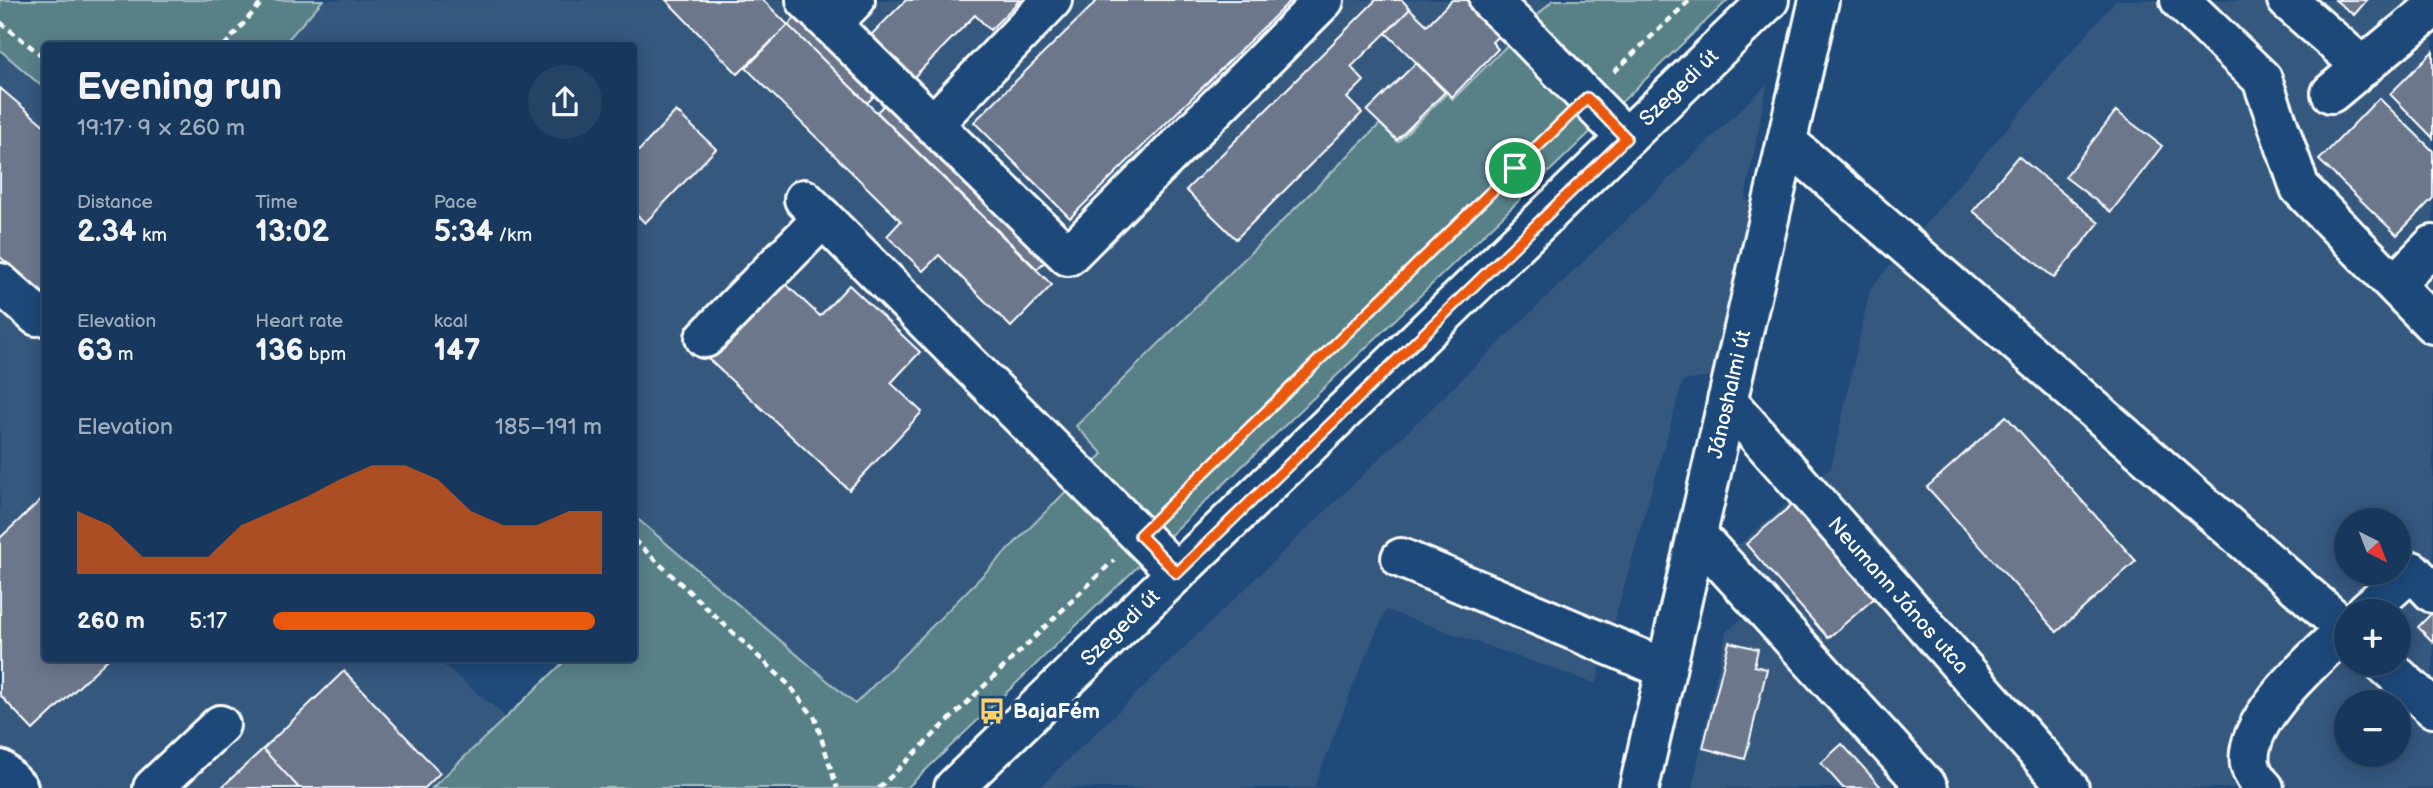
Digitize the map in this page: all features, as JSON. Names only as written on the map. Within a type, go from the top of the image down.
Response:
[{"type":"street","points":[[933,124],[1052,0]]},
{"type":"street","points":[[831,8],[933,124],[1068,257],[1324,0]]},
{"type":"street","points":[[1489,0],[1626,138]]},
{"type":"street","name":"Szegedi út","points":[[954,788],[1769,0]]},
{"type":"street","name":"Jánoshalmi út","points":[[1639,788],[1819,0]]},
{"type":"street","points":[[2180,0],[2262,79],[2300,188],[2433,324]]},
{"type":"street","points":[[2287,0],[2364,67]]},
{"type":"street","points":[[2331,93],[2433,8]]},
{"type":"street","points":[[1787,142],[2334,610]]},
{"type":"street","points":[[705,338],[813,209],[1177,573]]},
{"type":"street","points":[[2395,284],[2433,245]]},
{"type":"street","points":[[0,283],[37,316]]},
{"type":"street","name":"Neumann János utca","points":[[1727,401],[2068,788]]},
{"type":"street","points":[[1697,535],[1928,788]]},
{"type":"street","points":[[1401,558],[1666,669]]},
{"type":"street","points":[[2380,599],[2412,571],[2433,593]]},
{"type":"street","points":[[2264,788],[2250,764],[2258,727],[2281,694],[2334,642]]},
{"type":"street","points":[[2397,676],[2433,708]]},
{"type":"street","points":[[153,788],[220,725]]},
{"type":"street","points":[[0,770],[18,788]]},
{"type":"path","points":[[227,42],[264,0]]},
{"type":"path","points":[[879,788],[1689,0]]},
{"type":"path","points":[[0,22],[42,56]]},
{"type":"path","points":[[637,543],[789,685],[815,718],[837,788]]},
{"type":"shaded area","points":[[323,0],[1553,0],[1453,100],[1446,94],[1398,142],[1380,125],[1076,426],[1104,454],[854,704],[637,519],[637,42],[286,42]]},
{"type":"shaded area","points":[[2116,0],[2433,0],[2433,788],[1692,788],[1726,632],[1775,591],[1737,546],[1831,468],[1870,289]]},
{"type":"shaded area","points":[[0,50],[42,86],[42,662],[440,662],[506,717],[432,788],[0,788]]},
{"type":"shaded area","points":[[1767,84],[1745,199],[1763,203],[1726,374],[1683,381],[1596,684],[1386,610],[1314,788],[1039,788]]},
{"type":"green space","points":[[0,0],[323,0],[286,42],[42,42],[42,86],[0,50]]},
{"type":"green space","points":[[1553,0],[1728,0],[907,788],[432,788],[564,662],[637,662],[637,519],[855,704],[1103,454],[1076,426],[1380,124],[1398,142],[1447,93],[1453,99]]},
{"type":"building","points":[[666,0],[763,0],[788,25],[738,74]]},
{"type":"building","points":[[906,0],[1020,0],[990,30],[975,15],[910,81],[867,39]]},
{"type":"building","points":[[1098,0],[1291,0],[1070,218],[974,122]]},
{"type":"building","points":[[1376,0],[1402,0],[1410,9],[1351,67],[1364,81],[1347,98],[1362,113],[1236,239],[1186,190]]},
{"type":"building","points":[[1452,0],[1472,0],[1503,31],[1492,42],[1498,49],[1452,97],[1386,33],[1410,9],[1427,25]]},
{"type":"building","points":[[2335,0],[2367,0],[2354,15]]},
{"type":"building","points":[[801,12],[880,90],[867,103],[788,25]]},
{"type":"building","points":[[788,25],[1052,285],[1011,327],[939,255],[923,271],[887,236],[901,221],[746,68]]},
{"type":"building","points":[[2433,51],[2433,138],[2390,94]]},
{"type":"building","points":[[1416,63],[1445,92],[1397,140],[1367,111]]},
{"type":"building","points":[[0,88],[42,124],[42,292],[0,257]]},
{"type":"building","points":[[891,98],[1051,256],[1037,269],[877,112]]},
{"type":"building","points":[[2379,98],[2433,151],[2433,198],[2397,235],[2319,160]]},
{"type":"building","points":[[676,111],[716,149],[645,223],[637,215],[637,153]]},
{"type":"building","points":[[2116,111],[2162,146],[2111,212],[2065,177]]},
{"type":"building","points":[[2018,156],[2099,223],[2054,278],[1973,211]]},
{"type":"building","points":[[776,275],[820,316],[849,285],[920,352],[891,383],[922,412],[849,490],[702,353]]},
{"type":"building","points":[[2006,416],[2136,561],[2057,632],[1927,487]]},
{"type":"building","points":[[42,499],[42,662],[105,662],[33,730],[0,695],[0,538]]},
{"type":"building","points":[[1795,502],[1877,596],[1828,638],[1746,544]]},
{"type":"building","points":[[2433,612],[2433,642],[2418,627]]},
{"type":"building","points":[[1729,642],[1758,649],[1754,666],[1767,669],[1745,759],[1703,748]]},
{"type":"building","points":[[344,671],[440,773],[425,788],[299,788],[263,749]]},
{"type":"building","points":[[1842,744],[1882,788],[1843,788],[1821,763]]},
{"type":"building","points":[[263,749],[299,788],[221,788]]},
{"type":"place","name":"BajaFém","points":[[992,711]]},
{"type":"route","points":[[1587,98],[1626,138],[1177,573],[1140,535],[1515,168],[1587,98]]}]
